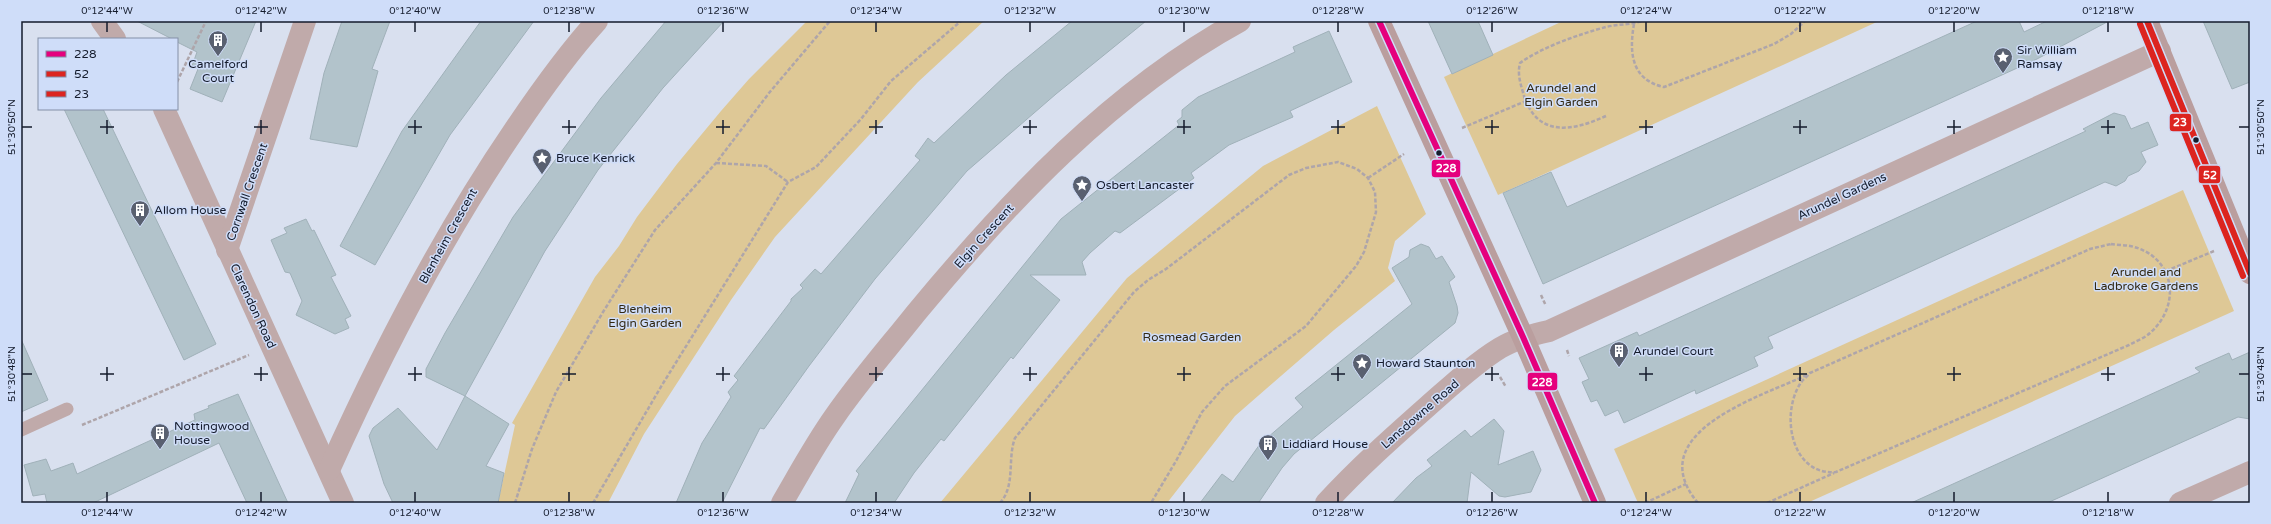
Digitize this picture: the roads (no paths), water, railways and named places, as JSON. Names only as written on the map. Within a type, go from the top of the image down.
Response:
[{"type":"main road","points":[[1379,21],[1523,337],[1595,503]]},
{"type":"main road","points":[[2147,21],[2250,273]]},
{"type":"street","points":[[102,21],[114,38]]},
{"type":"street","name":"Cornwall Crescent","points":[[227,250],[305,21]]},
{"type":"street","name":"Blenheim Crescent","points":[[329,470],[379,365],[432,263],[480,179],[543,87],[597,21]]},
{"type":"street","name":"Elgin Crescent","points":[[782,503],[801,469],[839,410],[933,293],[1011,205],[1094,126],[1144,84],[1193,50],[1240,21]]},
{"type":"street","name":"Arundel Gardens","points":[[1523,337],[1549,331],[2160,51]]},
{"type":"street","name":"Clarendon Road","points":[[164,110],[343,503]]},
{"type":"street","name":"Lansdowne Road","points":[[1326,503],[1351,476],[1451,385],[1500,348],[1523,337]]},
{"type":"street","points":[[2180,503],[2250,472]]},
{"type":"lane","points":[[21,430],[68,409]]},
{"type":"place","name":"Camelford Court","points":[[218,57]]},
{"type":"place","name":"Sir William Ramsay","points":[[2003,74]]},
{"type":"place","name":"Bruce Kenrick","points":[[542,175]]},
{"type":"place","name":"Osbert Lancaster","points":[[1082,202]]},
{"type":"place","name":"Allom House","points":[[140,227]]},
{"type":"place","name":"Arundel Court","points":[[1619,368]]},
{"type":"place","name":"Howard Staunton","points":[[1362,380]]},
{"type":"place","name":"Nottingwood House","points":[[160,450]]},
{"type":"place","name":"Liddiard House","points":[[1268,461]]},
{"type":"park label","name":"Arundel and Elgin Garden","points":[[1561,95]]},
{"type":"park label","name":"Arundel and Ladbroke Gardens","points":[[2146,279]]},
{"type":"park label","name":"Blenheim Elgin Garden","points":[[645,316]]},
{"type":"park label","name":"Rosmead Garden","points":[[1192,337]]}]
